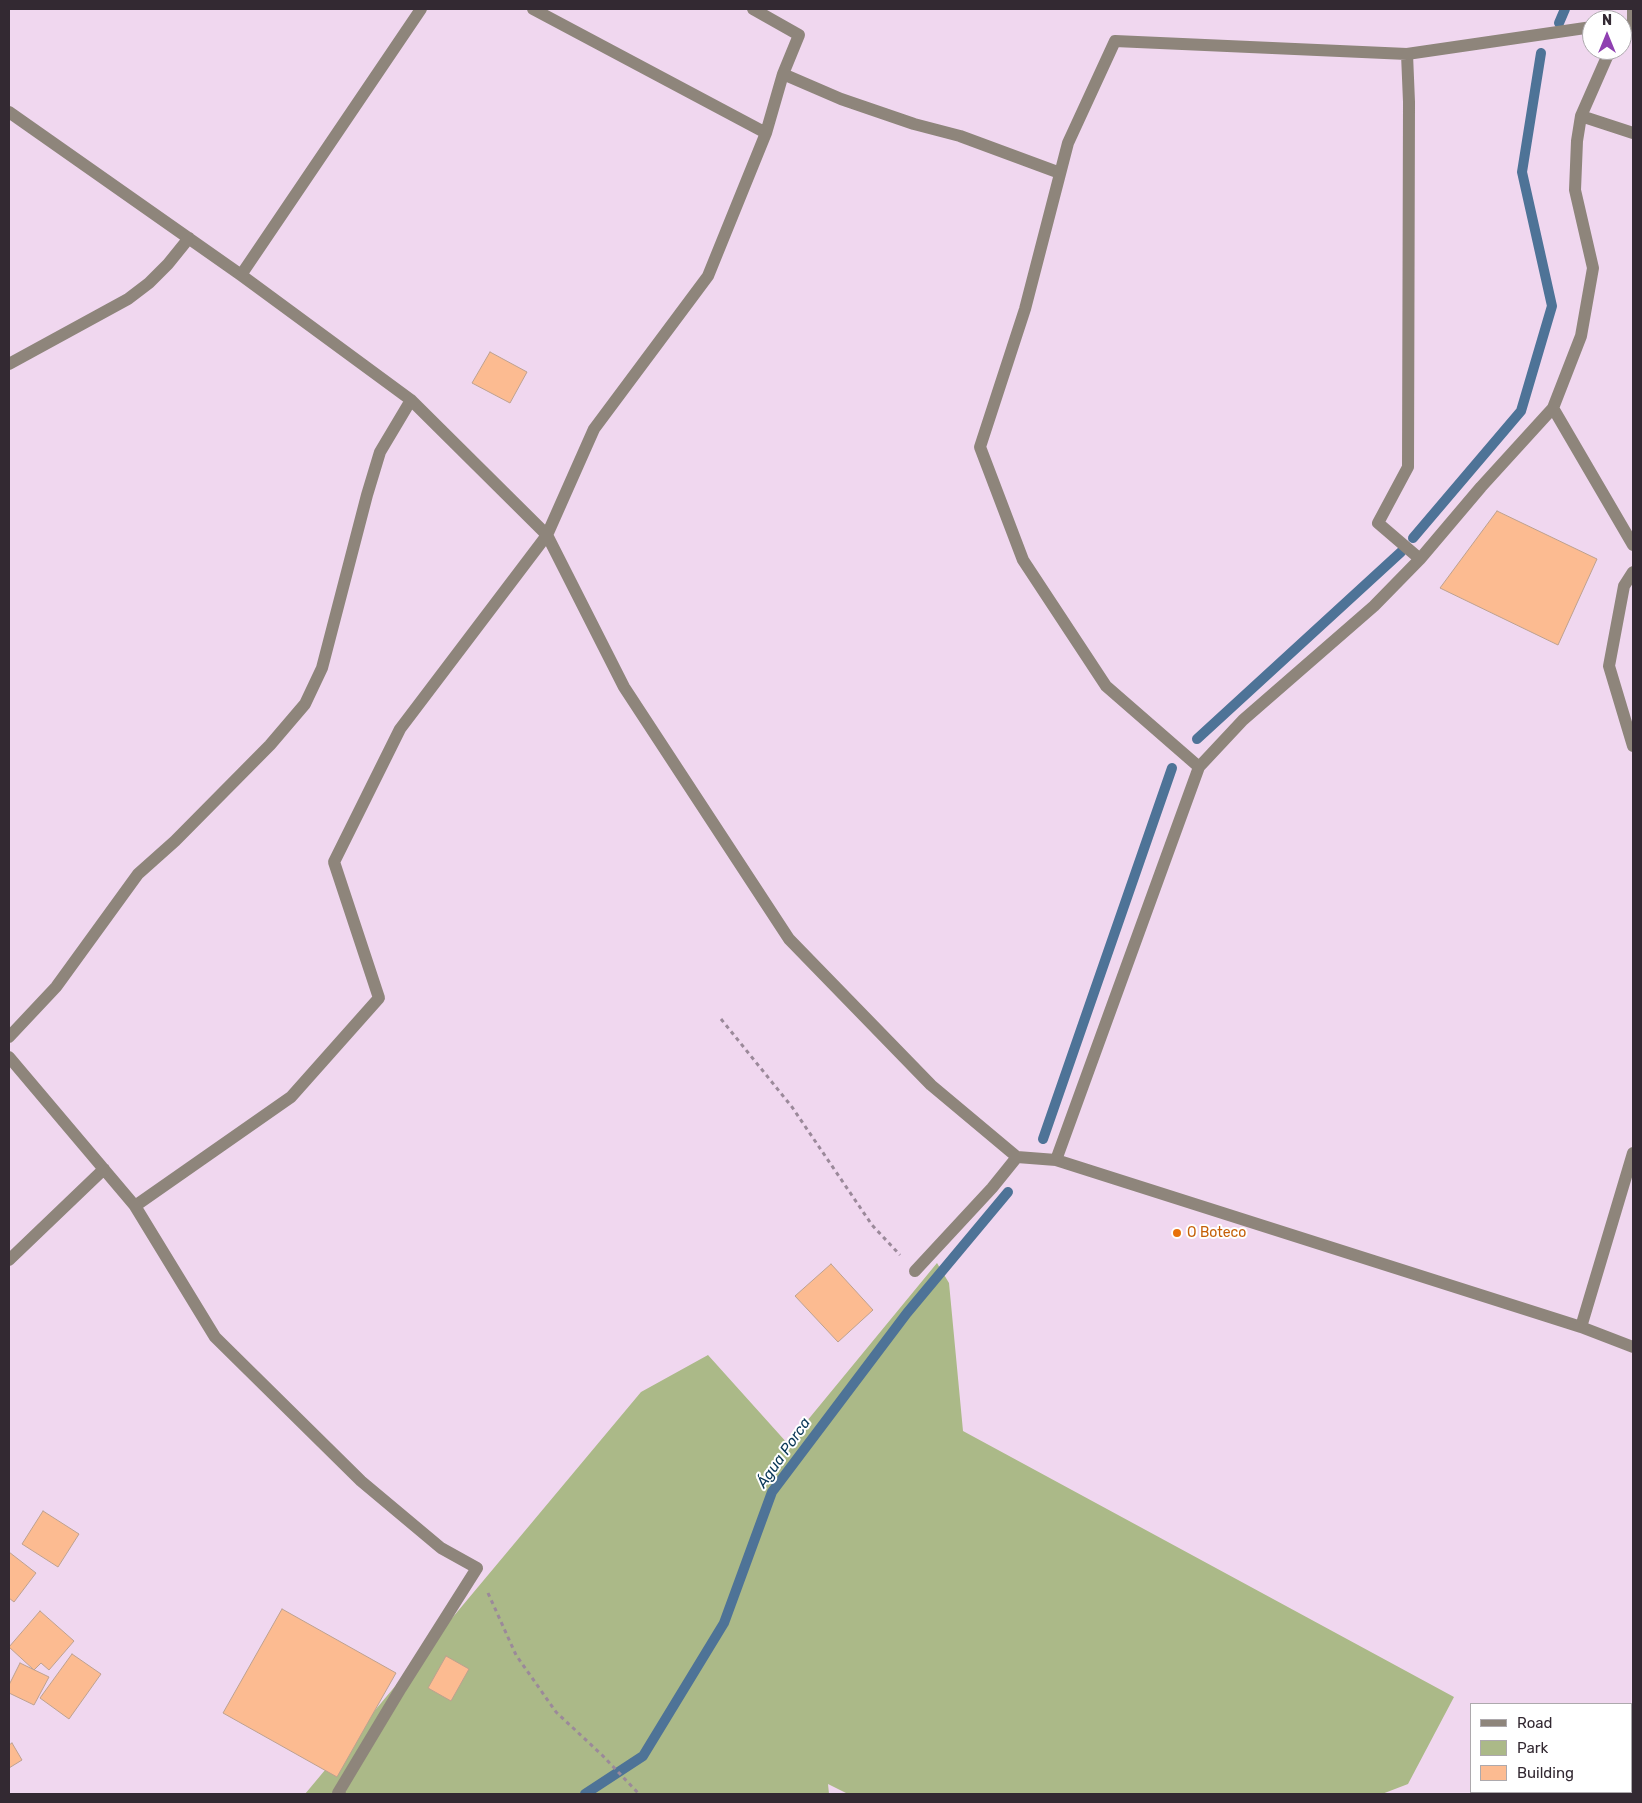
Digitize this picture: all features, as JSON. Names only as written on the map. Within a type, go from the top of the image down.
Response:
[{"type":"street","points":[[241,275],[421,9]]},
{"type":"street","points":[[533,9],[766,133]]},
{"type":"street","points":[[135,1206],[291,1097],[379,998],[334,862],[400,729],[547,536],[594,429],[708,276],[766,133],[783,74],[799,35],[754,9]]},
{"type":"street","points":[[1633,9],[1633,22]]},
{"type":"street","points":[[1199,767],[1106,686],[1023,560],[980,447],[1025,309],[1068,143],[1115,41],[1406,54],[1582,28]]},
{"type":"street","points":[[1406,54],[1409,102],[1408,467],[1378,523],[1420,559]]},
{"type":"street","points":[[1056,1160],[1199,767],[1243,720],[1374,606],[1420,559],[1481,486],[1553,408],[1581,336],[1593,268],[1575,190],[1577,142],[1580,116],[1605,60]]},
{"type":"street","points":[[783,74],[842,99],[914,124],[960,136],[1060,173]]},
{"type":"street","points":[[9,112],[241,275],[411,400],[547,536],[624,687],[789,939],[931,1085],[1017,1157],[1056,1160],[1580,1327],[1633,1347]]},
{"type":"street","points":[[1580,116],[1633,133]]},
{"type":"street","points":[[9,364],[128,299],[149,284],[189,238]]},
{"type":"street","points":[[9,1037],[56,987],[138,874],[175,842],[270,745],[305,704],[322,668],[380,452],[411,400]]},
{"type":"street","points":[[1553,408],[1633,545]]},
{"type":"street","points":[[1633,572],[1624,586],[1609,666],[1633,746]]},
{"type":"street","points":[[9,1057],[135,1206],[215,1337],[361,1481],[441,1548],[477,1568],[401,1688],[338,1793],[340,1794]]},
{"type":"street","points":[[1580,1327],[1633,1153]]},
{"type":"street","points":[[915,1271],[992,1188],[1017,1157]]},
{"type":"street","points":[[9,1260],[104,1170]]},
{"type":"path","points":[[721,1019],[792,1107],[872,1225],[915,1271]]},
{"type":"path","points":[[477,1568],[516,1655],[556,1712],[603,1756],[639,1794]]},
{"type":"green space","points":[[937,1263],[949,1283],[963,1431],[1454,1697],[1408,1784],[1382,1794],[848,1794],[828,1784],[829,1794],[305,1794],[641,1392],[708,1355],[788,1444]]},
{"type":"building","points":[[490,352],[527,372],[510,403],[472,383]]},
{"type":"building","points":[[1497,511],[1597,559],[1558,645],[1440,588]]},
{"type":"building","points":[[831,1264],[873,1310],[838,1342],[795,1296]]},
{"type":"building","points":[[43,1511],[79,1534],[58,1567],[22,1544]]},
{"type":"building","points":[[9,1552],[36,1573],[14,1602],[9,1598]]},
{"type":"building","points":[[282,1609],[396,1673],[337,1777],[223,1713]]},
{"type":"building","points":[[40,1611],[74,1641],[49,1670],[41,1663],[34,1670],[9,1647]]},
{"type":"building","points":[[72,1654],[101,1674],[69,1719],[40,1698]]},
{"type":"building","points":[[446,1656],[469,1669],[451,1701],[428,1688]]},
{"type":"building","points":[[20,1663],[49,1677],[34,1705],[9,1693],[9,1685]]},
{"type":"building","points":[[12,1743],[22,1760],[9,1768],[9,1745]]},
{"type":"waterway","points":[[1559,23],[1565,9]]},
{"type":"waterway","points":[[1413,538],[1521,411],[1552,306],[1522,172],[1541,53]]},
{"type":"waterway","points":[[1197,739],[1401,552]]},
{"type":"waterway","points":[[1043,1139],[1172,768]]},
{"type":"waterway","name":"Água Porca","points":[[585,1794],[643,1756],[724,1623],[772,1492],[907,1313],[1008,1192]]},
{"type":"place","name":"O Boteco","points":[[1177,1233]]}]
